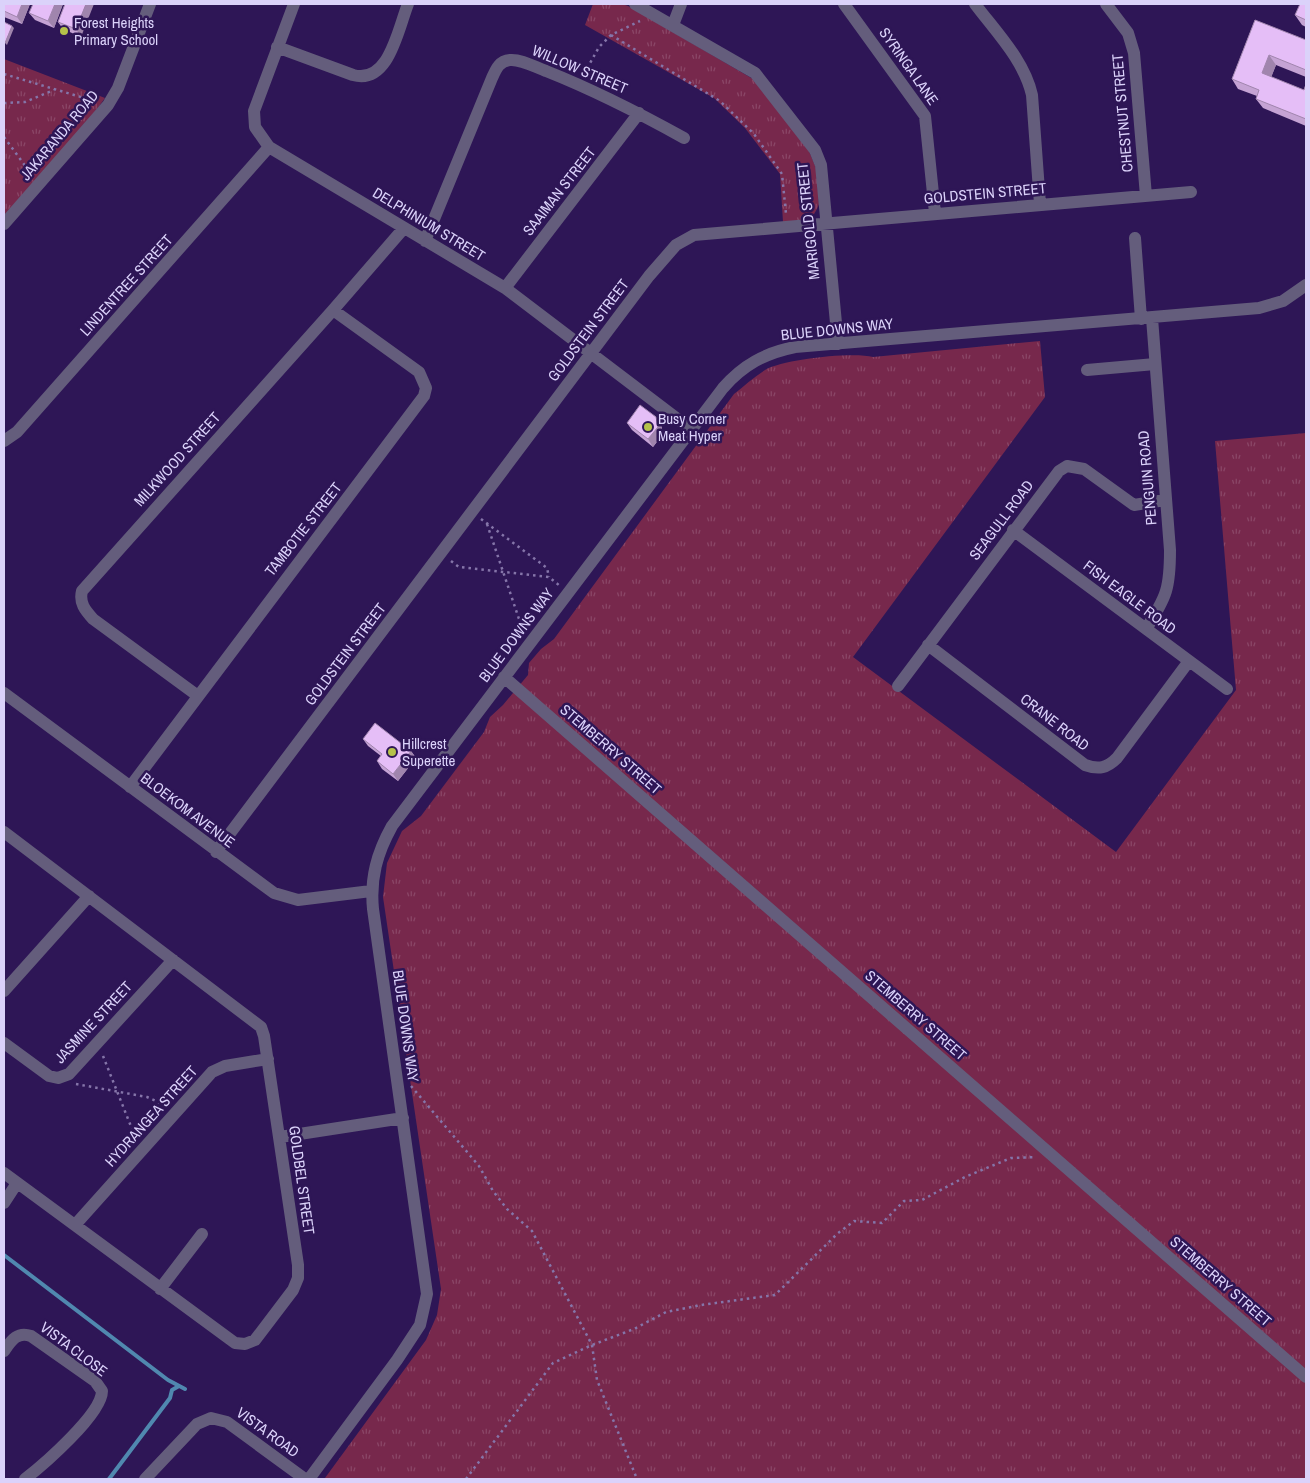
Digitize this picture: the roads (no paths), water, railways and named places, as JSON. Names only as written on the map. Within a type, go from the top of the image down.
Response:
[{"type":"street","name":"JAKARANDA ROAD","points":[[4,224],[108,105],[118,88],[150,4]]},
{"type":"street","name":"DELPHINIUM STREET","points":[[294,4],[254,111],[255,127],[269,147],[504,288],[692,430]]},
{"type":"street","points":[[277,47],[353,76],[361,78],[372,76],[382,68],[388,58],[408,4]]},
{"type":"street","name":"MARIGOLD STREET","points":[[635,4],[748,68],[764,83],[818,155],[821,165],[838,344]]},
{"type":"street","points":[[673,25],[682,4]]},
{"type":"street","name":"SYRINGA LANE","points":[[844,4],[925,116],[928,124],[935,213]]},
{"type":"street","points":[[975,4],[1022,67],[1029,81],[1032,95],[1040,204]]},
{"type":"street","name":"CHESTNUT STREET","points":[[1107,4],[1128,33],[1134,53],[1146,196]]},
{"type":"street","name":"WILLOW STREET","points":[[425,241],[498,66],[511,60],[580,84],[684,138]]},
{"type":"street","name":"SAAIMAN STREET","points":[[504,288],[639,113]]},
{"type":"street","name":"LINDENTREE STREET","points":[[4,442],[17,432],[269,147]]},
{"type":"street","name":"GOLDSTEIN STREET","points":[[216,852],[649,276],[683,240],[694,236],[826,222],[1191,192]]},
{"type":"street","name":"MILKWOOD STREET","points":[[198,696],[93,619],[84,609],[80,598],[82,591],[404,228]]},
{"type":"street","name":"PENGUIN ROAD","points":[[1134,238],[1155,364],[1170,581],[1161,605],[1146,629]]},
{"type":"street","name":"BLUE DOWNS WAY","points":[[309,1479],[397,1360],[420,1325],[427,1294],[371,891],[377,858],[392,826],[734,375],[754,361],[777,351],[838,344],[1259,308],[1283,301],[1306,285]]},
{"type":"street","name":"TAMBOTIE STREET","points":[[130,787],[424,396],[426,388],[419,372],[333,310]]},
{"type":"street","points":[[1087,370],[1155,364]]},
{"type":"street","name":"SEAGULL ROAD","points":[[898,686],[1054,476],[1067,466],[1084,469],[1134,505],[1165,500]]},
{"type":"street","name":"FISH EAGLE ROAD","points":[[1013,530],[1227,689]]},
{"type":"street","name":"CRANE ROAD","points":[[928,645],[1085,765],[1094,768],[1104,768],[1117,758],[1189,661]]},
{"type":"street","name":"STEMBERRY STREET","points":[[504,677],[1306,1377]]},
{"type":"street","name":"BLOEKOM AVENUE","points":[[4,693],[267,889],[289,899],[371,891]]},
{"type":"street","name":"GOLDBEL STREET","points":[[4,832],[257,1022],[263,1031],[299,1271],[293,1290],[259,1336],[250,1343],[235,1343],[4,1173]]},
{"type":"street","points":[[4,990],[89,896]]},
{"type":"street","name":"JASMINE STREET","points":[[4,1043],[49,1076],[58,1078],[69,1074],[173,960]]},
{"type":"street","name":"HYDRANGEA STREET","points":[[74,1225],[216,1069],[268,1059]]},
{"type":"street","points":[[280,1137],[403,1118]]},
{"type":"street","points":[[4,1203],[17,1182]]},
{"type":"street","points":[[160,1289],[202,1234]]},
{"type":"street","name":"VISTA CLOSE","points":[[4,1351],[16,1336],[22,1334],[31,1336],[95,1381],[102,1392],[101,1400],[74,1434],[25,1479]]},
{"type":"street","name":"VISTA ROAD","points":[[145,1479],[197,1424],[211,1418],[227,1422],[305,1479]]},
{"type":"waterway","points":[[4,1255],[168,1380],[185,1389]]},
{"type":"waterway","points":[[109,1479],[170,1398],[172,1390],[179,1386]]},
{"type":"place","name":"Forest Heights Primary School","points":[[64,31]]},
{"type":"place","name":"Busy Corner Meat Hyper","points":[[648,427]]},
{"type":"place","name":"Hillcrest Superette","points":[[392,752]]}]
